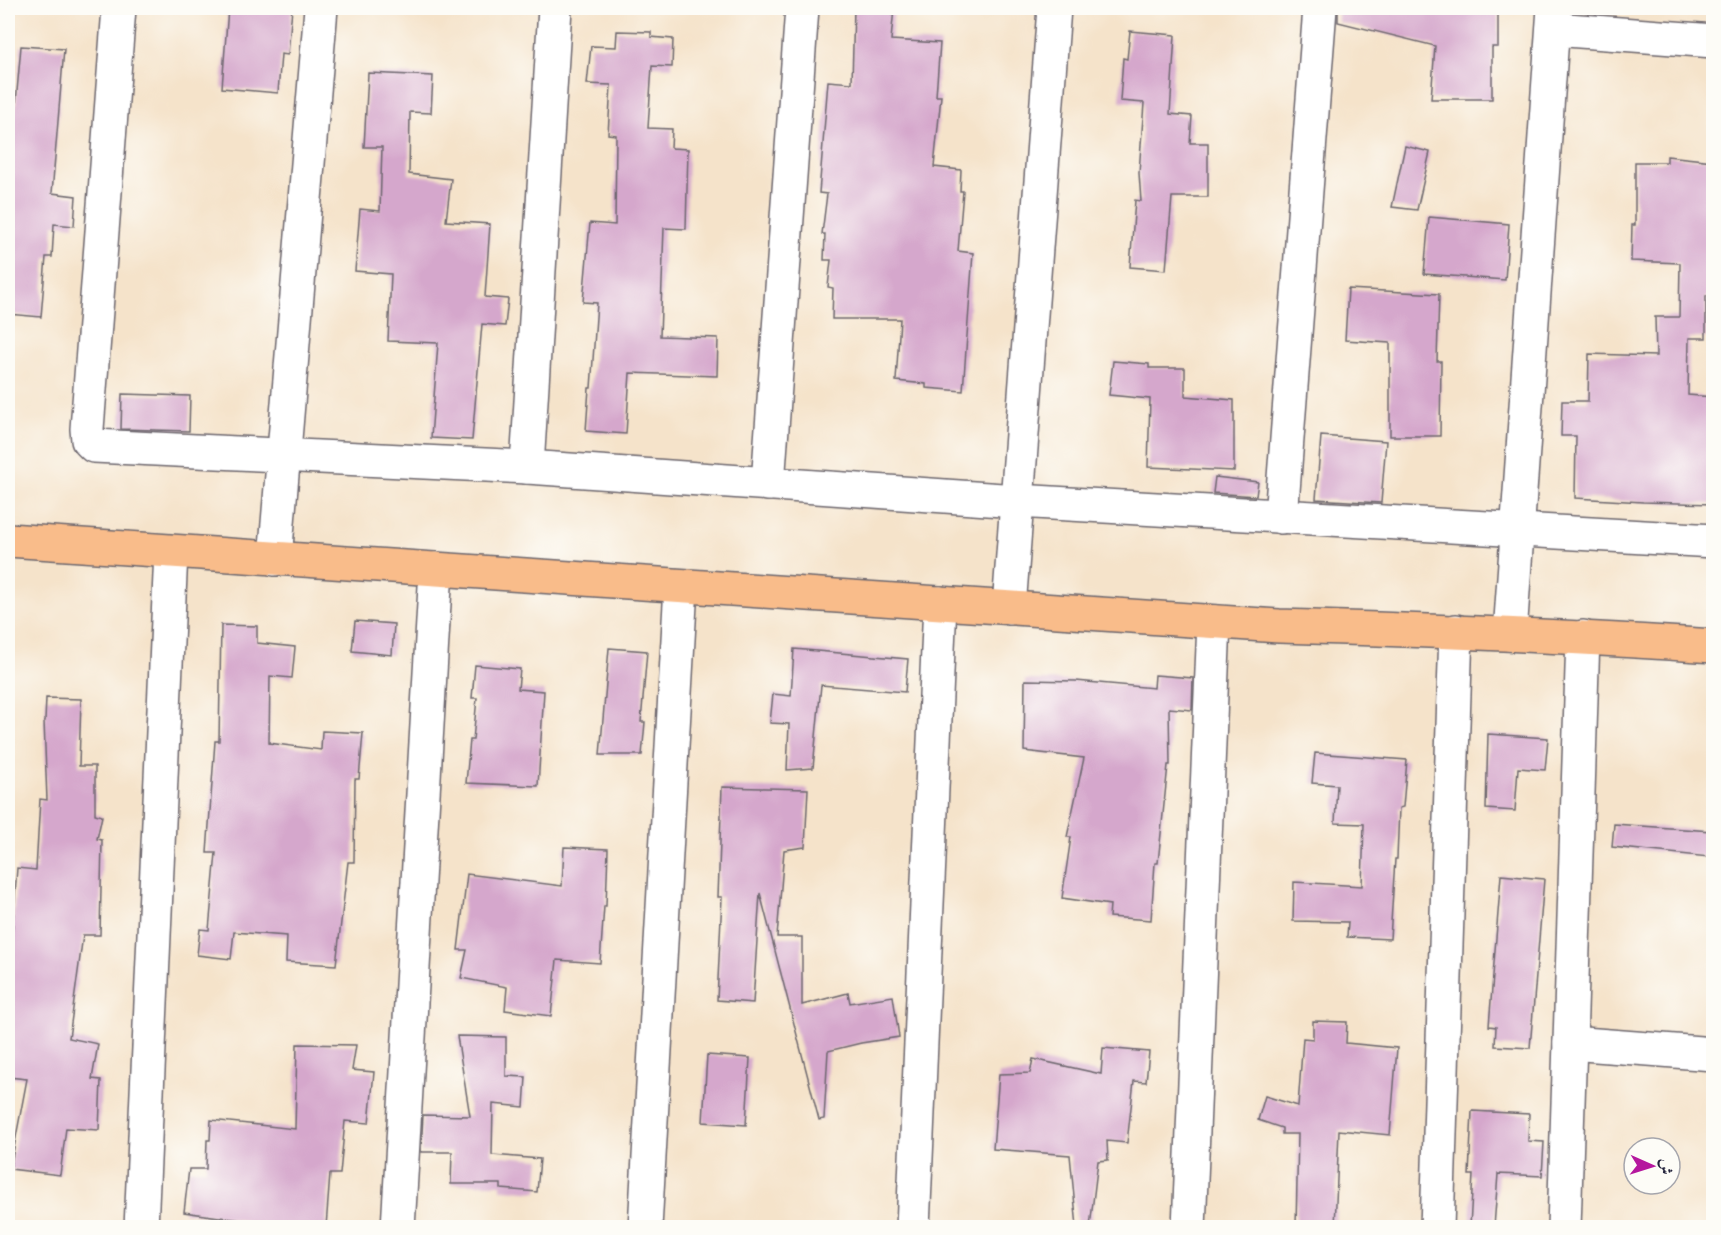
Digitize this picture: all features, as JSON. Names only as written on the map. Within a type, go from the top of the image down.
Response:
[{"type":"highway","points":[[8,540],[1214,622],[1583,637],[1713,646]]},
{"type":"street","points":[[119,8],[87,429],[88,440],[94,446],[527,467],[1017,501],[1713,541]]},
{"type":"street","points":[[275,559],[321,8]]},
{"type":"street","points":[[527,467],[555,8]]},
{"type":"street","points":[[768,484],[802,8]]},
{"type":"street","points":[[1009,608],[1054,8]]},
{"type":"street","points":[[1281,517],[1320,8]]},
{"type":"street","points":[[1510,634],[1554,18],[1713,41]]},
{"type":"street","points":[[141,1227],[171,552]]},
{"type":"street","points":[[398,1227],[436,569]]},
{"type":"street","points":[[645,1227],[681,586]]},
{"type":"street","points":[[913,1227],[940,603]]},
{"type":"street","points":[[1190,1227],[1214,622]]},
{"type":"street","points":[[1437,1227],[1456,631]]},
{"type":"street","points":[[1564,1227],[1583,637]]},
{"type":"street","points":[[1570,1043],[1713,1054]]},
{"type":"building","points":[[228,8],[292,8],[288,55],[281,54],[278,93],[222,88]]},
{"type":"building","points":[[854,8],[894,8],[891,40],[940,43],[936,96],[941,96],[934,167],[961,170],[960,191],[963,191],[958,251],[973,253],[963,391],[926,388],[926,384],[896,381],[900,319],[832,319],[833,288],[828,287],[831,260],[824,260],[825,234],[822,234],[827,194],[819,193],[828,81],[852,83]]},
{"type":"building","points":[[1338,8],[1498,8],[1498,47],[1492,47],[1492,99],[1431,99],[1435,46],[1338,22]]},
{"type":"building","points":[[617,31],[651,32],[651,37],[673,39],[672,67],[652,66],[648,128],[672,129],[671,148],[688,149],[686,229],[664,228],[660,336],[718,338],[717,376],[630,373],[626,434],[586,431],[597,303],[583,302],[590,223],[615,225],[616,135],[608,134],[611,85],[587,84],[591,46],[616,47]]},
{"type":"building","points":[[1130,31],[1175,35],[1170,114],[1192,116],[1190,143],[1208,143],[1208,197],[1172,197],[1166,270],[1130,267],[1135,200],[1141,201],[1139,173],[1144,103],[1120,101],[1123,58],[1127,59]]},
{"type":"building","points":[[21,46],[64,49],[52,193],[76,196],[74,226],[54,224],[52,257],[46,257],[41,317],[8,314],[8,204],[11,169],[8,169],[8,114],[15,114]]},
{"type":"building","points":[[368,73],[433,76],[431,113],[410,112],[409,174],[451,179],[446,221],[490,224],[485,297],[508,299],[505,326],[482,324],[472,440],[431,438],[438,343],[388,341],[391,274],[355,271],[360,209],[380,211],[382,147],[364,147]]},
{"type":"building","points":[[1405,146],[1430,152],[1417,210],[1392,207]]},
{"type":"building","points":[[1667,156],[1713,161],[1713,296],[1706,296],[1706,338],[1689,338],[1688,395],[1713,397],[1713,504],[1575,498],[1576,436],[1561,436],[1562,401],[1588,401],[1589,354],[1656,356],[1655,317],[1679,317],[1680,263],[1631,261],[1632,225],[1635,225],[1635,162],[1667,162]]},
{"type":"building","points":[[1429,217],[1509,224],[1505,280],[1424,274]]},
{"type":"building","points":[[1348,289],[1439,294],[1437,361],[1441,361],[1440,436],[1390,436],[1390,343],[1345,340]]},
{"type":"building","points":[[1113,361],[1149,364],[1149,368],[1185,368],[1185,396],[1234,400],[1234,471],[1148,467],[1150,399],[1109,395]]},
{"type":"building","points":[[122,394],[190,396],[189,431],[121,429]]},
{"type":"building","points":[[1321,436],[1386,441],[1381,503],[1316,499]]},
{"type":"building","points":[[1215,477],[1258,482],[1256,496],[1213,493]]},
{"type":"building","points":[[355,621],[394,624],[392,655],[352,651]]},
{"type":"building","points":[[221,625],[257,626],[257,643],[295,647],[292,678],[270,676],[269,743],[321,750],[322,731],[363,733],[359,779],[355,779],[354,862],[348,862],[336,965],[286,962],[287,936],[234,932],[231,959],[197,955],[200,929],[209,930],[216,853],[207,853],[215,741],[219,741]]},
{"type":"building","points":[[609,648],[647,651],[641,722],[645,722],[642,755],[600,755]]},
{"type":"building","points":[[794,649],[908,659],[905,692],[821,685],[813,768],[787,770],[789,724],[770,723],[773,694],[791,696]]},
{"type":"building","points":[[475,665],[520,669],[518,689],[544,691],[538,786],[466,783],[477,698],[472,698]]},
{"type":"building","points":[[1155,675],[1193,678],[1192,710],[1169,708],[1170,765],[1168,765],[1158,863],[1155,863],[1151,920],[1109,917],[1110,905],[1062,898],[1071,837],[1067,837],[1084,758],[1024,751],[1025,680],[1076,681],[1154,688]]},
{"type":"building","points":[[46,698],[81,699],[79,766],[95,766],[95,814],[102,816],[97,839],[102,840],[100,935],[83,935],[69,1038],[98,1044],[92,1079],[101,1080],[99,1130],[66,1128],[60,1175],[10,1169],[27,1079],[8,1077],[8,1020],[12,975],[9,975],[17,868],[36,870],[40,799],[47,800],[44,721]]},
{"type":"building","points":[[1488,734],[1548,738],[1545,770],[1518,768],[1515,811],[1486,809]]},
{"type":"building","points":[[1315,753],[1407,760],[1403,807],[1399,808],[1390,939],[1347,937],[1348,922],[1293,921],[1294,882],[1362,886],[1364,824],[1335,823],[1337,785],[1312,783]]},
{"type":"building","points":[[722,787],[808,789],[805,847],[784,850],[777,937],[802,937],[802,1005],[848,993],[850,1003],[893,996],[899,1037],[828,1051],[824,1119],[819,1120],[760,893],[753,1003],[717,1000],[722,897],[718,897]]},
{"type":"building","points":[[1614,824],[1711,831],[1709,857],[1612,847]]},
{"type":"building","points":[[564,847],[608,849],[606,906],[604,906],[600,963],[557,960],[551,1016],[505,1010],[507,987],[461,978],[467,950],[458,950],[467,874],[562,886]]},
{"type":"building","points":[[1501,875],[1544,879],[1530,1048],[1495,1046],[1496,1027],[1489,1026]]},
{"type":"building","points":[[1313,1021],[1347,1022],[1346,1043],[1397,1048],[1390,1135],[1339,1130],[1335,1227],[1296,1227],[1298,1134],[1282,1134],[1282,1128],[1258,1120],[1265,1096],[1298,1106],[1303,1038],[1313,1039]]},
{"type":"building","points":[[457,1036],[506,1037],[506,1076],[526,1077],[524,1107],[493,1104],[492,1155],[540,1159],[537,1192],[501,1189],[501,1184],[451,1184],[452,1152],[421,1152],[423,1115],[470,1116]]},
{"type":"building","points":[[297,1044],[356,1045],[352,1070],[374,1072],[369,1123],[345,1121],[340,1174],[330,1174],[326,1227],[247,1227],[247,1221],[184,1212],[189,1169],[206,1169],[207,1140],[210,1140],[211,1120],[295,1129]]},
{"type":"building","points":[[1103,1048],[1149,1052],[1146,1082],[1134,1081],[1127,1143],[1107,1141],[1108,1160],[1098,1161],[1090,1227],[1077,1227],[1070,1155],[993,1149],[999,1074],[1030,1073],[1033,1059],[1101,1074]]},
{"type":"building","points":[[707,1055],[750,1058],[746,1125],[703,1122]]},
{"type":"building","points":[[1472,1111],[1529,1114],[1528,1141],[1544,1142],[1542,1176],[1498,1174],[1494,1227],[1470,1226],[1473,1175],[1469,1175]]}]
